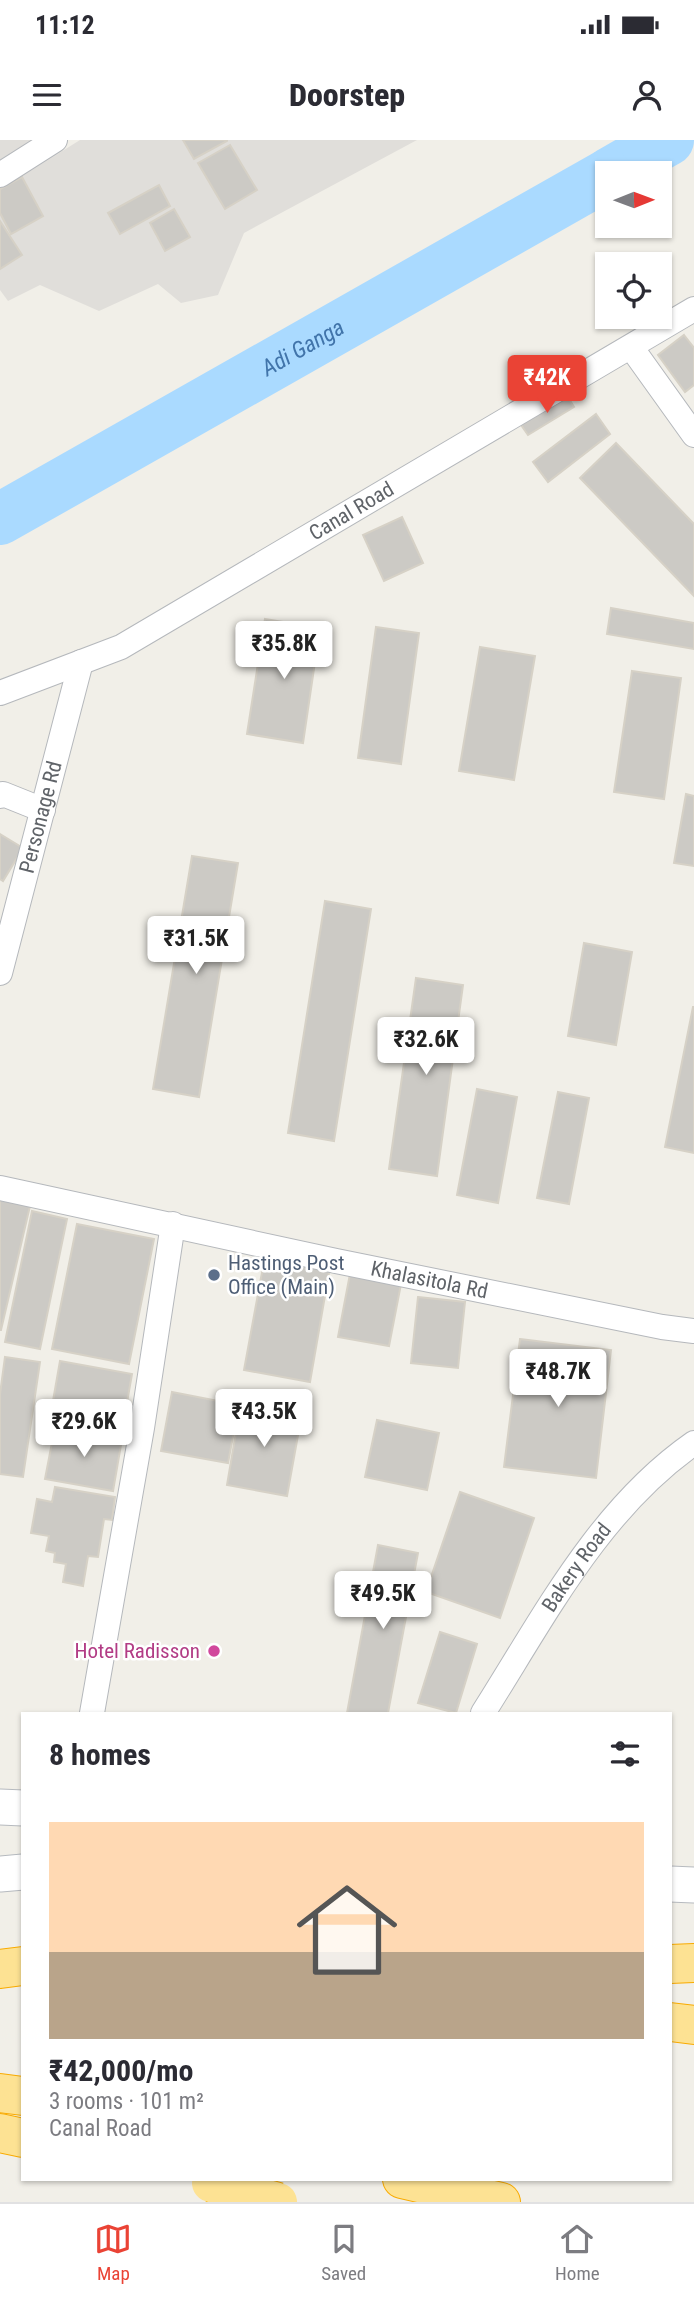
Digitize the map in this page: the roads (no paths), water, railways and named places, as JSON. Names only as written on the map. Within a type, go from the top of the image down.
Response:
[{"type":"highway","points":[[672,1964],[694,1963]]},
{"type":"highway","points":[[0,1969],[21,1966]]},
{"type":"highway","points":[[672,2022],[694,2025]]},
{"type":"highway","points":[[0,2093],[21,2096]]},
{"type":"highway","points":[[0,2133],[21,2138]]},
{"type":"highway","points":[[204,2181],[277,2202]]},
{"type":"highway","points":[[204,2181],[249,2202]]},
{"type":"highway","points":[[411,2181],[501,2202]]},
{"type":"main road","points":[[0,1807],[21,1808]]},
{"type":"main road","points":[[0,1874],[21,1872]]},
{"type":"main road","points":[[672,1884],[694,1885]]},
{"type":"street","points":[[0,176],[55,140]]},
{"type":"street","name":"Canal Road","points":[[0,693],[121,647],[694,309]]},
{"type":"street","points":[[631,347],[694,435]]},
{"type":"street","name":"Personage Rd","points":[[0,973],[80,662]]},
{"type":"street","points":[[0,796],[3,793],[43,810]]},
{"type":"street","name":"Khalasitola Rd","points":[[0,1188],[363,1266],[662,1327],[694,1331]]},
{"type":"street","points":[[92,1712],[142,1428],[173,1224]]},
{"type":"street","name":"Bakery Road","points":[[484,1712],[585,1551],[664,1464],[694,1443]]},
{"type":"street","points":[[277,2181],[277,2202]]},
{"type":"waterway","name":"Adi Ganga","points":[[631,161],[668,140]]},
{"type":"waterway","name":"Adi Ganga","points":[[0,519],[595,182]]},
{"type":"place","name":"Hastings Post Office (Main)","points":[[214,1275]]},
{"type":"place","name":"Hotel Radisson","points":[[214,1651]]}]
